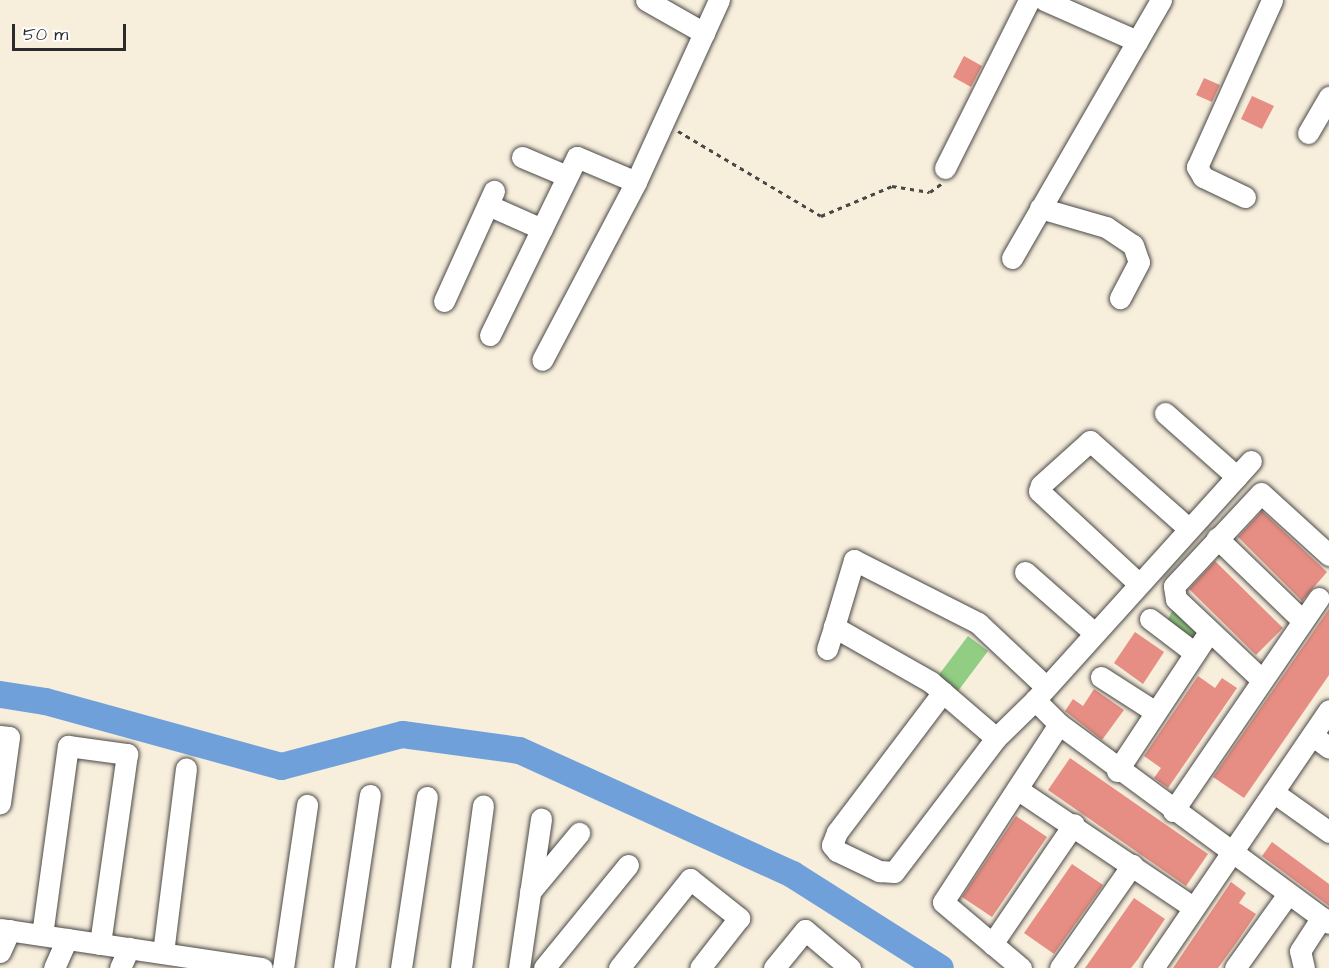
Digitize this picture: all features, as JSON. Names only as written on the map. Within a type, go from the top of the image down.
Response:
[{"type":"street","points":[[645,0],[704,33]]},
{"type":"street","points":[[542,360],[636,183],[719,0]]},
{"type":"street","points":[[945,168],[1029,0]]},
{"type":"street","points":[[1044,0],[1137,41]]},
{"type":"street","points":[[1012,258],[1161,0]]},
{"type":"street","points":[[1245,197],[1203,177],[1197,167],[1272,0]]},
{"type":"street","points":[[1308,133],[1329,97]]},
{"type":"street","points":[[522,157],[567,176]]},
{"type":"street","points":[[490,335],[577,157],[636,183]]},
{"type":"street","points":[[444,301],[491,198],[542,229]]},
{"type":"street","points":[[1040,208],[1106,227],[1133,245],[1139,262],[1120,298]]},
{"type":"street","points":[[1165,413],[1237,477]]},
{"type":"street","points":[[1138,583],[1039,491],[1041,485],[1090,441],[1189,529]]},
{"type":"street","points":[[943,692],[837,832],[832,845],[837,851],[879,871],[894,872],[996,738],[1040,693],[1093,632],[1251,461]]},
{"type":"street","points":[[1261,679],[1209,632],[1173,594],[1174,586],[1260,493],[1329,555]]},
{"type":"street","points":[[1217,538],[1302,620]]},
{"type":"street","points":[[827,649],[854,560],[978,623],[1040,693],[1059,724],[1117,771],[1325,920],[1300,951],[1304,968]]},
{"type":"street","points":[[1025,572],[1093,632]]},
{"type":"street","points":[[1173,811],[1302,620],[1326,595]]},
{"type":"street","points":[[1150,620],[1195,653]]},
{"type":"street","points":[[834,627],[943,692],[996,738]]},
{"type":"street","points":[[1117,771],[1154,711],[1209,632]]},
{"type":"street","points":[[1101,677],[1154,711]]},
{"type":"street","points":[[1153,968],[1329,710]]},
{"type":"street","points":[[1022,968],[943,902],[1059,724]]},
{"type":"street","points":[[1312,735],[1329,748]]},
{"type":"street","points":[[0,736],[9,737],[0,803]]},
{"type":"street","points":[[42,935],[68,746],[127,754],[100,944]]},
{"type":"street","points":[[163,953],[186,768]]},
{"type":"street","points":[[1017,789],[1074,824],[1194,908]]},
{"type":"street","points":[[1273,792],[1329,832]]},
{"type":"street","points":[[344,968],[370,795]]},
{"type":"street","points":[[401,968],[427,797]]},
{"type":"street","points":[[282,968],[307,805]]},
{"type":"street","points":[[461,968],[483,805]]},
{"type":"street","points":[[519,968],[530,892],[541,824],[575,838],[530,892]]},
{"type":"street","points":[[992,944],[1074,824]]},
{"type":"street","points":[[544,968],[628,865]]},
{"type":"street","points":[[1060,968],[1132,865]]},
{"type":"street","points":[[619,968],[690,879],[739,918],[699,968]]},
{"type":"street","points":[[1235,968],[1288,894]]},
{"type":"street","points":[[0,952],[5,929],[163,953],[199,963],[262,968]]},
{"type":"street","points":[[774,968],[805,930],[850,968]]},
{"type":"street","points":[[54,968],[67,939]]},
{"type":"street","points":[[120,968],[129,948]]},
{"type":"path","points":[[664,121],[820,216],[891,186],[939,191],[945,168]]},
{"type":"green space","points":[[1173,610],[1202,629],[1193,643],[1165,624]]},
{"type":"green space","points":[[968,636],[988,651],[958,691],[938,676]]},
{"type":"building","points":[[964,56],[982,66],[971,87],[953,77]]},
{"type":"building","points":[[1204,78],[1220,85],[1212,102],[1196,95]]},
{"type":"building","points":[[1252,96],[1274,106],[1262,129],[1241,119]]},
{"type":"building","points":[[1262,511],[1327,572],[1302,601],[1238,537]]},
{"type":"building","points":[[1215,561],[1283,628],[1256,655],[1189,589]]},
{"type":"building","points":[[1329,609],[1329,675],[1244,798],[1213,777]]},
{"type":"building","points":[[1135,632],[1164,652],[1143,684],[1114,663]]},
{"type":"building","points":[[1198,676],[1215,688],[1222,678],[1237,688],[1168,788],[1154,778],[1161,768],[1144,756]]},
{"type":"building","points":[[1094,689],[1124,710],[1102,740],[1065,711],[1073,699],[1083,706]]},
{"type":"building","points":[[1070,758],[1208,854],[1186,886],[1048,790]]},
{"type":"building","points":[[1016,816],[1047,837],[992,917],[962,897]]},
{"type":"building","points":[[1272,842],[1329,884],[1329,906],[1262,856]]},
{"type":"building","points":[[1072,864],[1103,885],[1054,954],[1024,933]]},
{"type":"building","points":[[1231,882],[1246,893],[1239,903],[1256,914],[1218,968],[1173,968]]},
{"type":"building","points":[[1134,898],[1165,919],[1138,959],[1131,968],[1085,968]]},
{"type":"waterway","points":[[0,694],[45,701],[281,766],[402,734],[519,750],[792,874],[940,968]]}]
